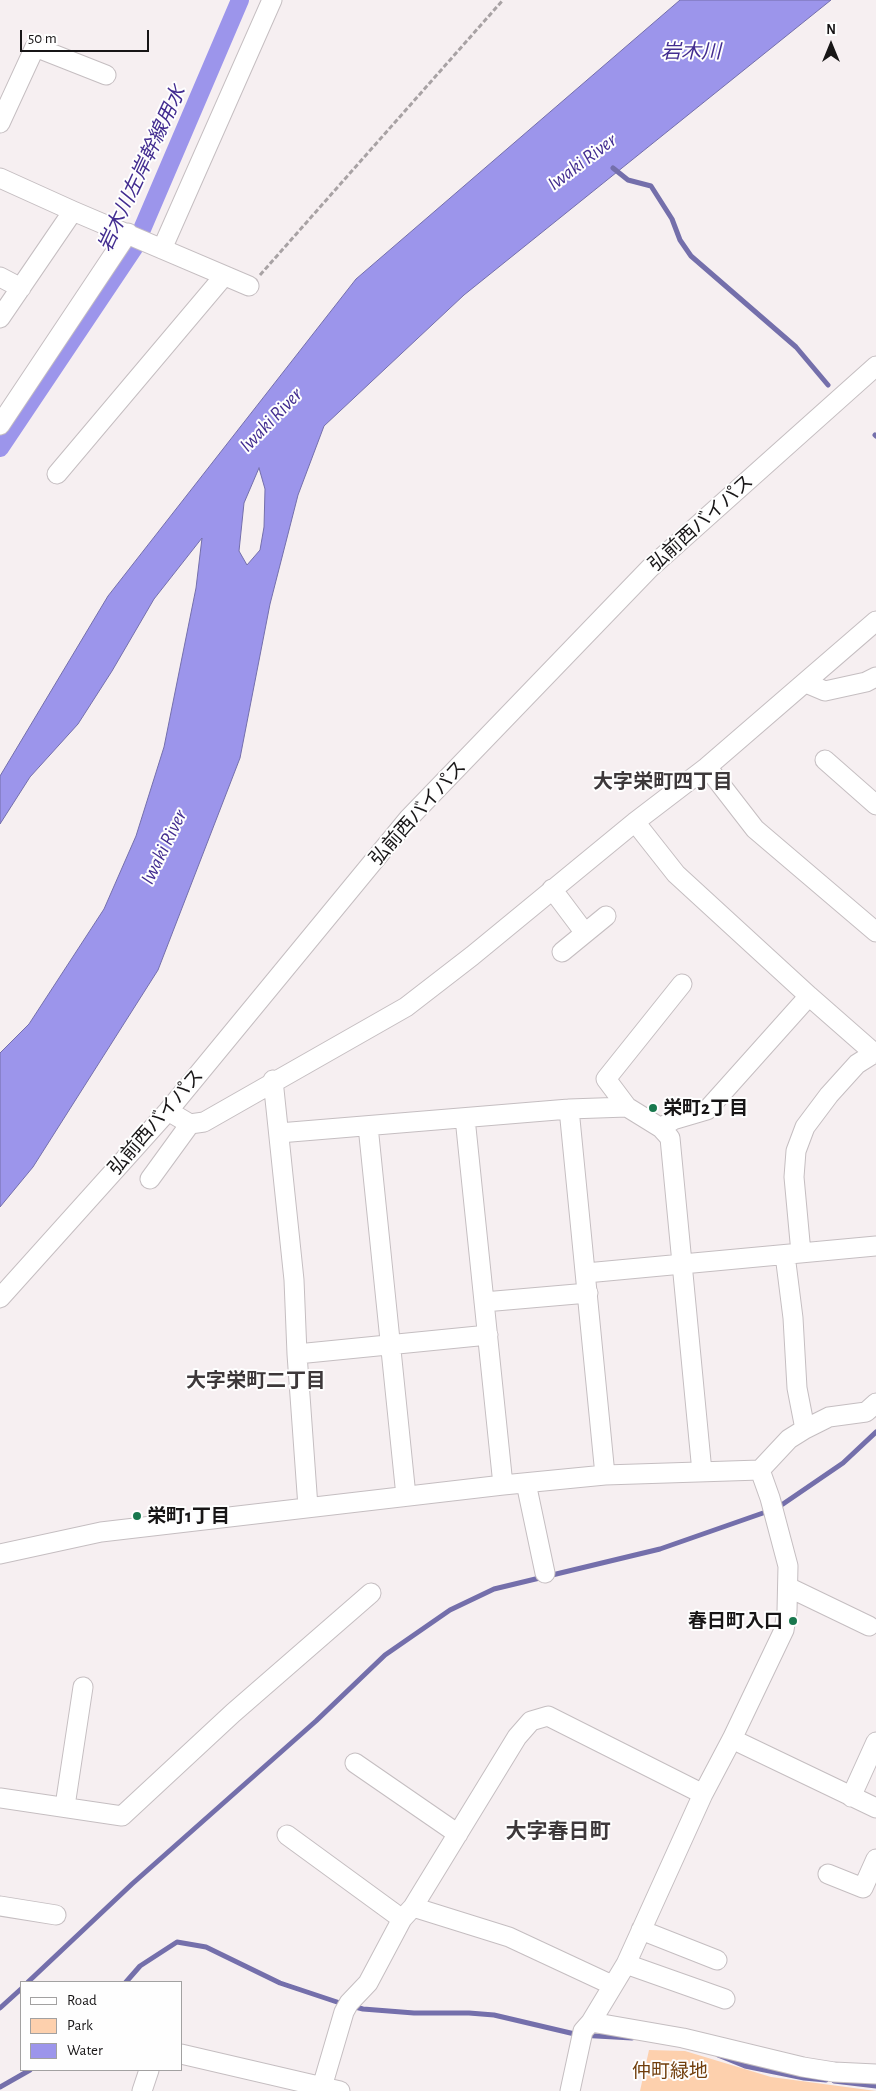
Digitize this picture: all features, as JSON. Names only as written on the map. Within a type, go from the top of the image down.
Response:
[{"type":"street","points":[[162,249],[272,0]]},
{"type":"street","points":[[0,123],[35,47],[106,75]]},
{"type":"street","points":[[0,178],[73,212],[135,236],[249,286]]},
{"type":"street","points":[[0,318],[73,212]]},
{"type":"street","points":[[0,425],[135,236]]},
{"type":"street","points":[[57,474],[224,276]]},
{"type":"street","points":[[0,277],[21,288]]},
{"type":"street","name":"弘前西バイパス","points":[[0,1298],[168,1110],[409,818],[650,568],[876,366]]},
{"type":"street","points":[[168,1110],[190,1124],[204,1122],[274,1080],[406,1007],[472,956],[635,822],[707,767],[876,621]]},
{"type":"street","points":[[806,683],[825,691],[866,682],[876,677]]},
{"type":"street","points":[[826,760],[876,806]]},
{"type":"street","points":[[707,767],[755,829],[876,932]]},
{"type":"street","points":[[635,822],[676,874],[808,996],[875,1052],[857,1064],[829,1095],[805,1127],[796,1151],[794,1178],[793,1318],[797,1388],[805,1429]]},
{"type":"street","points":[[552,889],[585,933]]},
{"type":"street","points":[[562,952],[606,916]]},
{"type":"street","points":[[682,984],[606,1079],[627,1107],[661,1128],[670,1138],[702,1472]]},
{"type":"street","points":[[661,1128],[673,1120],[708,1110],[808,996]]},
{"type":"street","points":[[274,1080],[294,1280],[297,1354],[308,1507]]},
{"type":"street","points":[[279,1133],[569,1109],[627,1107]]},
{"type":"street","points":[[569,1109],[605,1475]]},
{"type":"street","points":[[465,1118],[503,1485]]},
{"type":"street","points":[[150,1179],[190,1124]]},
{"type":"street","points":[[368,1126],[406,1496]]},
{"type":"street","points":[[586,1272],[876,1246]]},
{"type":"street","points":[[484,1302],[588,1293]]},
{"type":"street","points":[[297,1354],[488,1335]]},
{"type":"street","points":[[0,1554],[101,1532],[503,1485],[605,1475],[760,1470],[789,1439],[805,1429],[829,1417],[866,1412],[876,1403]]},
{"type":"street","points":[[570,2091],[584,2032],[626,1964],[703,1794],[732,1739],[784,1630],[787,1612],[788,1566],[770,1498],[760,1470]]},
{"type":"street","points":[[526,1483],[545,1573]]},
{"type":"street","points":[[788,1587],[869,1626]]},
{"type":"street","points":[[0,1798],[65,1806],[122,1816],[233,1713],[371,1593]]},
{"type":"street","points":[[65,1806],[83,1687]]},
{"type":"street","points":[[182,2054],[331,2089],[347,2007],[368,1983],[408,1913],[517,1737],[531,1721],[548,1716],[703,1794]]},
{"type":"street","points":[[732,1739],[876,1808]]},
{"type":"street","points":[[851,1797],[876,1742]]},
{"type":"street","points":[[355,1763],[458,1834]]},
{"type":"street","points":[[287,1836],[408,1913],[509,1937],[612,1985]]},
{"type":"street","points":[[828,1874],[863,1888],[876,1859]]},
{"type":"street","points":[[0,1906],[56,1915]]},
{"type":"street","points":[[641,1930],[717,1960]]},
{"type":"street","points":[[626,1964],[726,1998]]},
{"type":"street","points":[[584,2032],[683,2038],[803,2067],[834,2072],[876,2074]]},
{"type":"street","points":[[142,2091],[149,2071]]},
{"type":"path","points":[[249,286],[503,0]]},
{"type":"green space","name":"仲町緑地","points":[[649,2050],[685,2051],[771,2077],[876,2091],[640,2091]]},
{"type":"water","name":"岩木川","points":[[680,0],[831,0],[464,295],[324,426],[298,495],[270,604],[240,758],[158,970],[33,1167],[0,1207],[0,1053],[29,1024],[104,909],[136,836],[164,747],[196,588],[202,538],[154,599],[112,671],[78,724],[30,777],[0,824],[0,776],[108,596],[356,279]],"holes":[[[259,468],[265,489],[264,527],[260,550],[247,565],[239,551],[244,503]]]},
{"type":"waterway","name":"岩木川左岸幹線用水","points":[[0,448],[134,248],[240,0]]},
{"type":"waterway","points":[[613,168],[628,180],[651,186],[672,219],[680,240],[691,256],[796,347],[828,385]]},
{"type":"waterway","points":[[783,1504],[843,1463],[876,1432]]},
{"type":"waterway","points":[[29,1981],[132,1884],[316,1721],[385,1655],[450,1610],[494,1589],[660,1549],[763,1513]]},
{"type":"waterway","points":[[127,1981],[140,1966],[177,1942],[206,1947],[280,1983],[343,2004]]},
{"type":"waterway","points":[[0,2008],[20,1990]]},
{"type":"waterway","points":[[351,2006],[363,2009],[414,2013],[494,2015],[579,2035],[632,2038]]},
{"type":"waterway","points":[[718,2055],[745,2066],[804,2078],[826,2080]]},
{"type":"waterway","points":[[0,2087],[28,2071]]},
{"type":"waterway","points":[[834,2081],[876,2086]]},
{"type":"place","name":"栄町2丁目","points":[[653,1108]]},
{"type":"place","name":"栄町1丁目","points":[[137,1516]]},
{"type":"place","name":"春日町入口","points":[[793,1621]]},
{"type":"district","name":"大字栄町四丁目","points":[[663,782]]},
{"type":"district","name":"大字栄町二丁目","points":[[256,1381]]},
{"type":"district","name":"大字春日町","points":[[558,1832]]},
{"type":"water label","name":"Iwaki River","points":[[582,162]]},
{"type":"water label","name":"Iwaki River","points":[[271,420]]},
{"type":"water label","name":"Iwaki River","points":[[164,847]]}]
